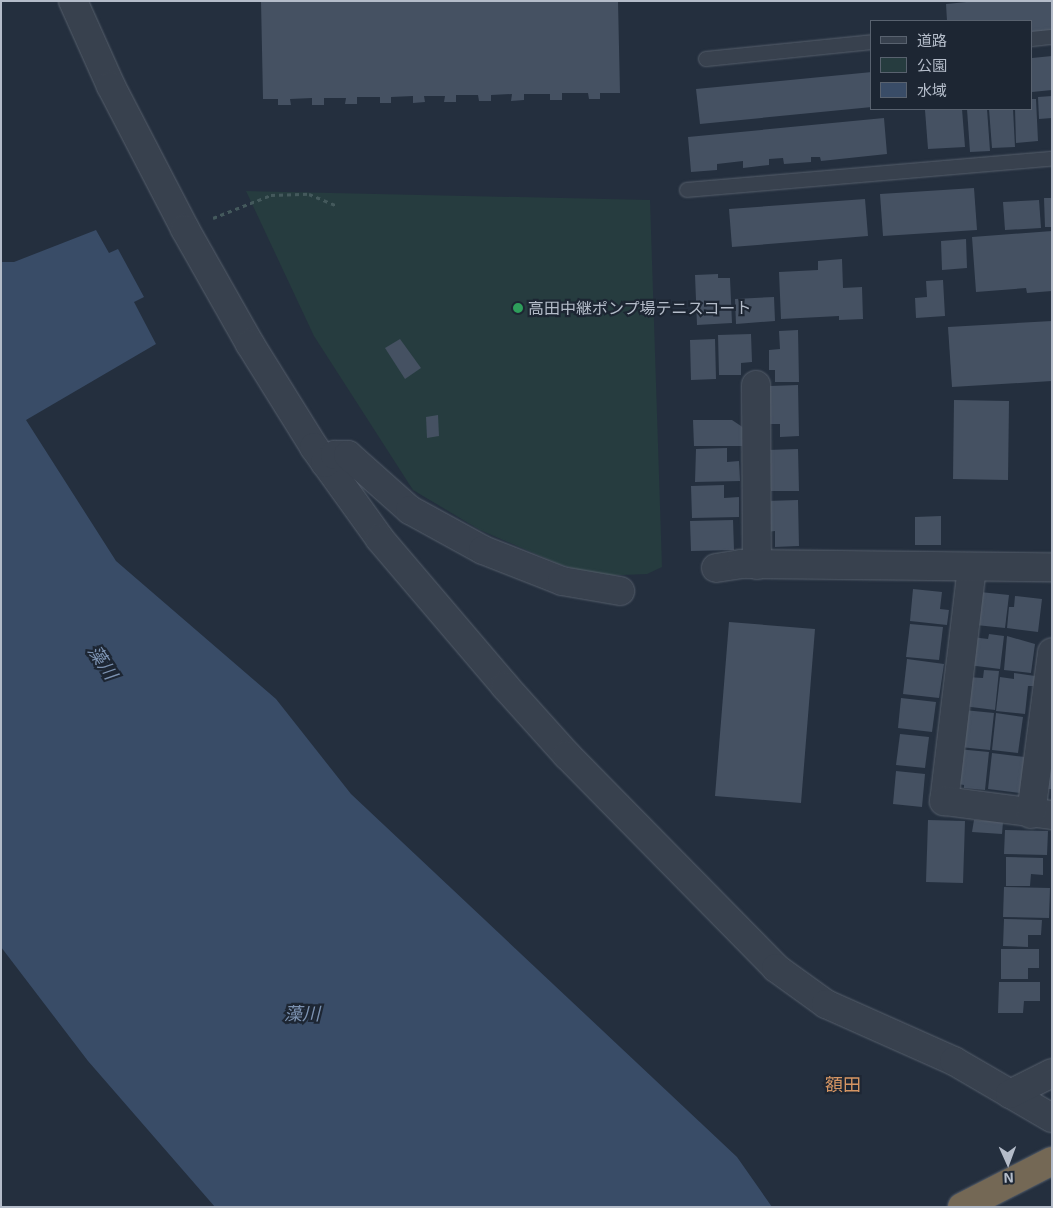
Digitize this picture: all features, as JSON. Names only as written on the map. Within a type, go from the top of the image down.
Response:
[{"type":"highway","points":[[962,1207],[1050,1162]]},
{"type":"street","points":[[73,1],[111,86],[185,229],[250,344],[325,463],[380,539],[567,755],[776,968],[826,1004],[954,1061],[1052,1118]]},
{"type":"street","points":[[756,385],[757,565]]},
{"type":"street","points":[[325,463],[335,455],[348,455],[410,510],[483,550],[562,581],[620,591]]},
{"type":"street","points":[[716,568],[757,565],[1052,567]]},
{"type":"street","points":[[972,567],[944,801],[1042,814],[1052,652]]},
{"type":"street","points":[[1010,1094],[1052,1073]]},
{"type":"lane","points":[[1033,38],[1052,37]]},
{"type":"lane","points":[[706,59],[870,42]]},
{"type":"lane","points":[[688,190],[1052,159]]},
{"type":"path","points":[[185,229],[271,195],[309,194],[338,206]]},
{"type":"green space","points":[[246,191],[650,200],[662,567],[647,574],[598,576],[559,564],[480,530],[413,490],[314,336]]},
{"type":"water","name":"藻川","points":[[96,230],[109,253],[118,249],[144,297],[134,302],[156,344],[26,420],[116,561],[276,699],[351,794],[737,1157],[772,1207],[215,1207],[88,1061],[1,947],[1,262],[14,262]]},
{"type":"building","points":[[261,1],[618,1],[620,93],[600,93],[600,99],[589,99],[588,93],[562,93],[562,100],[550,100],[550,94],[524,94],[524,100],[511,101],[512,94],[491,95],[491,101],[479,101],[478,95],[456,95],[456,102],[444,102],[445,96],[424,96],[425,102],[413,103],[413,96],[391,97],[391,103],[380,103],[380,97],[357,97],[357,104],[345,104],[346,98],[324,98],[324,105],[312,105],[312,98],[290,99],[291,105],[278,105],[278,99],[263,99]]},
{"type":"building","points":[[977,1],[1052,1],[1052,30],[1033,32],[1033,20],[947,20],[946,4]]},
{"type":"building","points":[[1052,56],[1052,90],[1033,92],[1033,58]]},
{"type":"building","points":[[870,72],[870,107],[700,124],[696,89]]},
{"type":"building","points":[[1052,96],[1052,118],[1039,119],[1038,97]]},
{"type":"building","points":[[1033,99],[1036,99],[1038,141],[1016,143],[1015,110],[1033,110]]},
{"type":"building","points":[[925,110],[962,110],[965,147],[928,149]]},
{"type":"building","points":[[967,110],[987,110],[990,151],[970,152]]},
{"type":"building","points":[[989,110],[1013,110],[1015,147],[992,148]]},
{"type":"building","points":[[884,118],[887,154],[821,161],[820,157],[811,157],[811,162],[784,164],[783,158],[769,159],[769,165],[743,168],[743,161],[717,164],[717,170],[691,172],[688,137]]},
{"type":"building","points":[[974,188],[977,230],[883,236],[880,194]]},
{"type":"building","points":[[1044,198],[1052,198],[1052,227],[1045,227]]},
{"type":"building","points":[[865,199],[868,236],[732,247],[729,209]]},
{"type":"building","points":[[1039,200],[1041,228],[1005,230],[1003,202]]},
{"type":"building","points":[[1052,231],[1052,291],[1027,293],[1026,288],[976,292],[972,237]]},
{"type":"building","points":[[966,239],[967,268],[942,270],[941,241]]},
{"type":"building","points":[[842,259],[843,288],[862,287],[863,319],[839,320],[839,316],[781,319],[779,272],[818,270],[818,261]]},
{"type":"building","points":[[718,274],[718,278],[730,278],[732,323],[697,325],[695,275]]},
{"type":"building","points":[[943,280],[945,316],[916,318],[915,298],[927,297],[926,281]]},
{"type":"building","points":[[774,297],[775,321],[736,324],[735,299]]},
{"type":"building","points":[[1052,321],[1052,381],[952,387],[948,327]]},
{"type":"building","points":[[798,330],[799,382],[775,382],[775,370],[769,370],[769,350],[780,349],[779,331]]},
{"type":"building","points":[[751,334],[752,362],[741,363],[741,375],[719,375],[718,335]]},
{"type":"building","points":[[400,339],[421,368],[405,379],[385,348]]},
{"type":"building","points":[[715,339],[716,379],[691,380],[690,340]]},
{"type":"building","points":[[798,385],[799,436],[780,437],[780,424],[770,424],[770,386]]},
{"type":"building","points":[[954,400],[1009,401],[1008,480],[953,479]]},
{"type":"building","points":[[438,415],[439,436],[427,438],[426,417]]},
{"type":"building","points":[[693,420],[732,420],[744,428],[744,446],[694,446]]},
{"type":"building","points":[[727,448],[727,462],[739,461],[740,481],[695,482],[696,449]]},
{"type":"building","points":[[798,449],[799,491],[771,491],[767,450]]},
{"type":"building","points":[[724,485],[724,498],[739,497],[739,517],[692,518],[691,486]]},
{"type":"building","points":[[798,500],[799,546],[775,547],[775,531],[767,532],[766,501]]},
{"type":"building","points":[[941,516],[941,545],[915,545],[915,517]]},
{"type":"building","points":[[733,520],[734,550],[691,551],[690,521]]},
{"type":"building","points":[[913,589],[942,592],[940,609],[949,610],[947,625],[910,621]]},
{"type":"building","points":[[980,592],[1009,595],[1005,628],[976,625]]},
{"type":"building","points":[[1015,596],[1042,599],[1038,632],[1007,628],[1009,607],[1014,607]]},
{"type":"building","points":[[729,622],[815,629],[801,803],[715,796]]},
{"type":"building","points":[[910,624],[943,627],[939,660],[906,657]]},
{"type":"building","points":[[989,634],[1004,636],[1000,669],[968,665],[972,637],[988,639]]},
{"type":"building","points":[[1007,636],[1035,644],[1031,673],[1004,670]]},
{"type":"building","points":[[907,659],[944,664],[939,698],[903,694]]},
{"type":"building","points":[[984,670],[999,671],[995,710],[963,706],[967,677],[983,678]]},
{"type":"building","points":[[1014,673],[1035,676],[1034,686],[1028,686],[1025,714],[996,711],[1000,677],[1014,679]]},
{"type":"building","points":[[901,698],[936,702],[932,732],[898,728]]},
{"type":"building","points":[[964,710],[994,713],[990,750],[960,747]]},
{"type":"building","points":[[996,713],[1023,717],[1018,753],[992,750]]},
{"type":"building","points":[[900,734],[929,737],[925,768],[896,765]]},
{"type":"building","points":[[957,749],[989,752],[985,790],[964,788],[964,785],[953,783]]},
{"type":"building","points":[[1052,750],[1052,789],[1046,789]]},
{"type":"building","points":[[992,753],[1025,757],[1021,793],[988,789]]},
{"type":"building","points":[[896,771],[925,774],[922,807],[893,804]]},
{"type":"building","points":[[928,820],[965,821],[963,883],[926,882]]},
{"type":"building","points":[[974,820],[1003,822],[1002,834],[972,832]]},
{"type":"building","points":[[1005,830],[1048,831],[1047,855],[1004,854]]},
{"type":"building","points":[[1006,857],[1043,858],[1043,875],[1031,874],[1030,886],[1006,886]]},
{"type":"building","points":[[1004,887],[1050,888],[1049,918],[1003,917]]},
{"type":"building","points":[[1004,919],[1042,920],[1041,935],[1028,935],[1028,947],[1003,946]]},
{"type":"building","points":[[1001,949],[1039,949],[1039,968],[1028,968],[1028,979],[1001,979]]},
{"type":"building","points":[[999,982],[1040,982],[1040,1001],[1024,1001],[1023,1013],[998,1013]]},
{"type":"place","name":"高田中継ポンプ場テニスコート","points":[[518,308]]},
{"type":"district","name":"額田","points":[[843,1084]]}]
